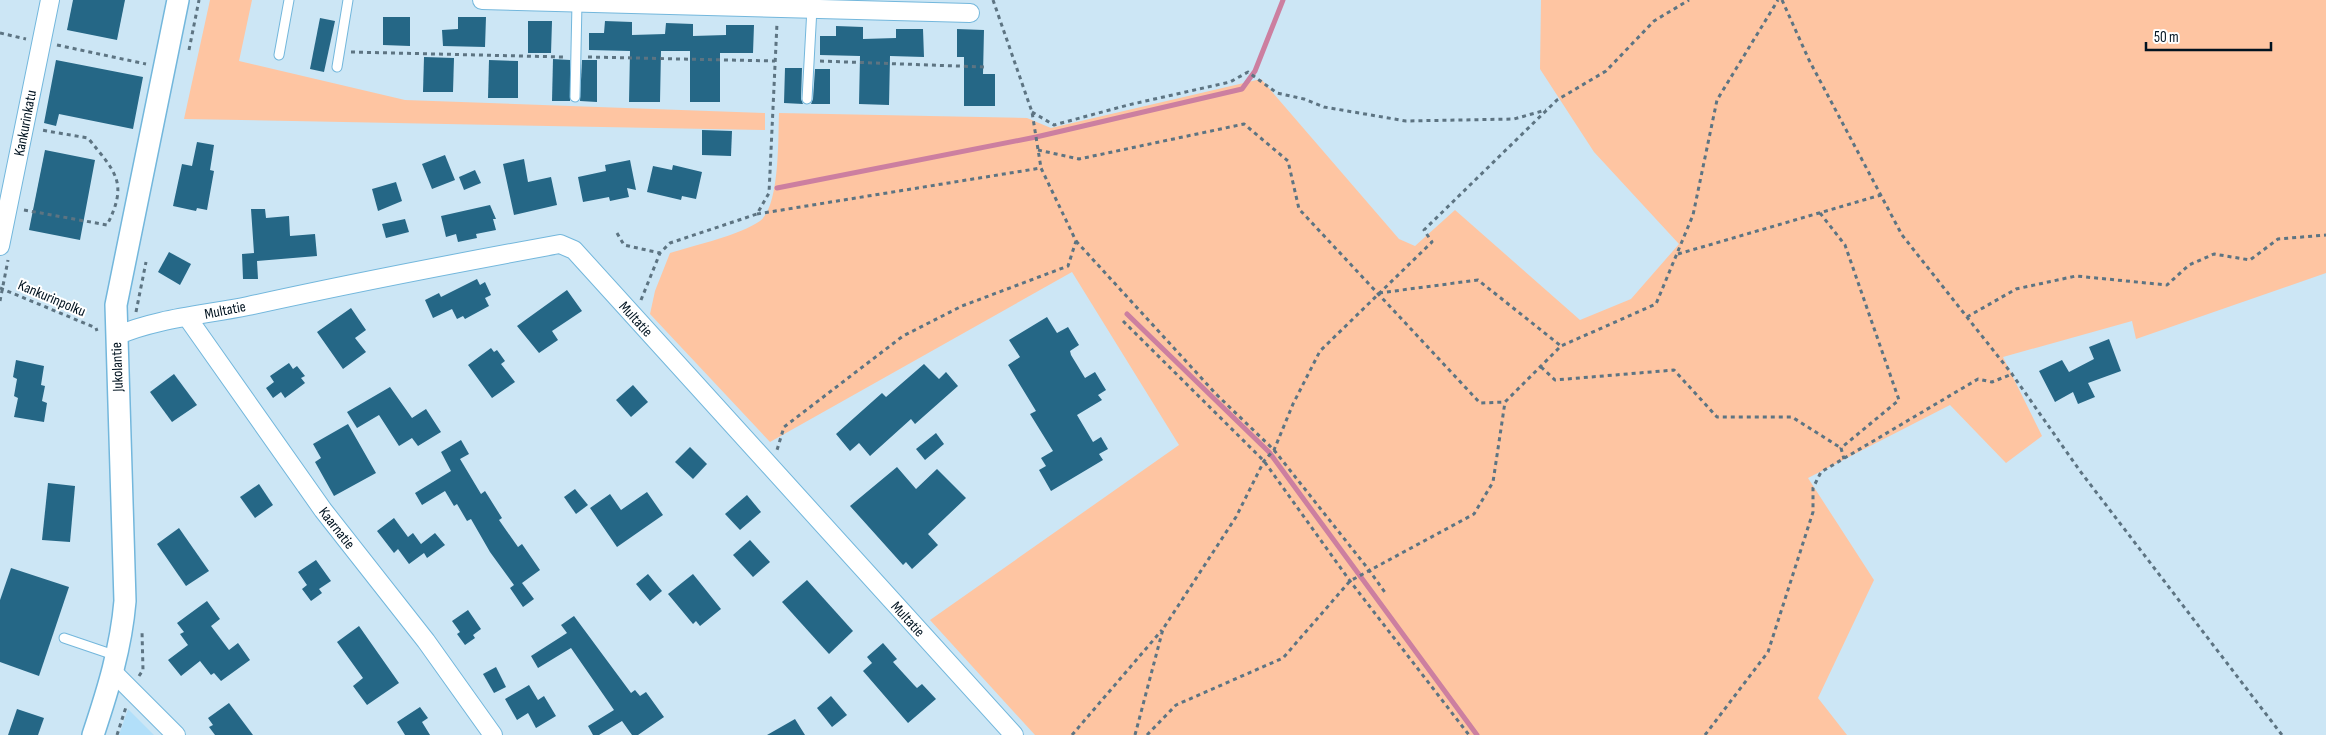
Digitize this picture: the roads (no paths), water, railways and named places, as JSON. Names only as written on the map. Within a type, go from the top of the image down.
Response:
[{"type":"street","name":"Kankurinkatu","points":[[0,246],[50,0]]},
{"type":"street","name":"Jukolantie","points":[[94,735],[116,664],[123,629],[125,601],[125,332],[116,306],[178,0]]},
{"type":"street","points":[[482,0],[778,9],[818,6],[970,13]]},
{"type":"street","name":"Multatie","points":[[125,332],[187,317],[388,276],[560,244],[574,250],[1014,735]]},
{"type":"street","name":"Kaarnatie","points":[[187,317],[323,510],[426,641],[492,735]]},
{"type":"street","points":[[116,664],[132,691],[176,735]]},
{"type":"lane","points":[[279,55],[289,0]]},
{"type":"lane","points":[[337,67],[348,0]]},
{"type":"lane","points":[[575,97],[577,3]]},
{"type":"lane","points":[[807,99],[809,61],[818,6]]},
{"type":"lane","points":[[64,638],[116,664]]},
{"type":"waterway","points":[[777,188],[1036,137],[1242,89],[1255,71],[1283,0]]},
{"type":"waterway","points":[[1127,314],[1269,452],[1477,735]]}]
